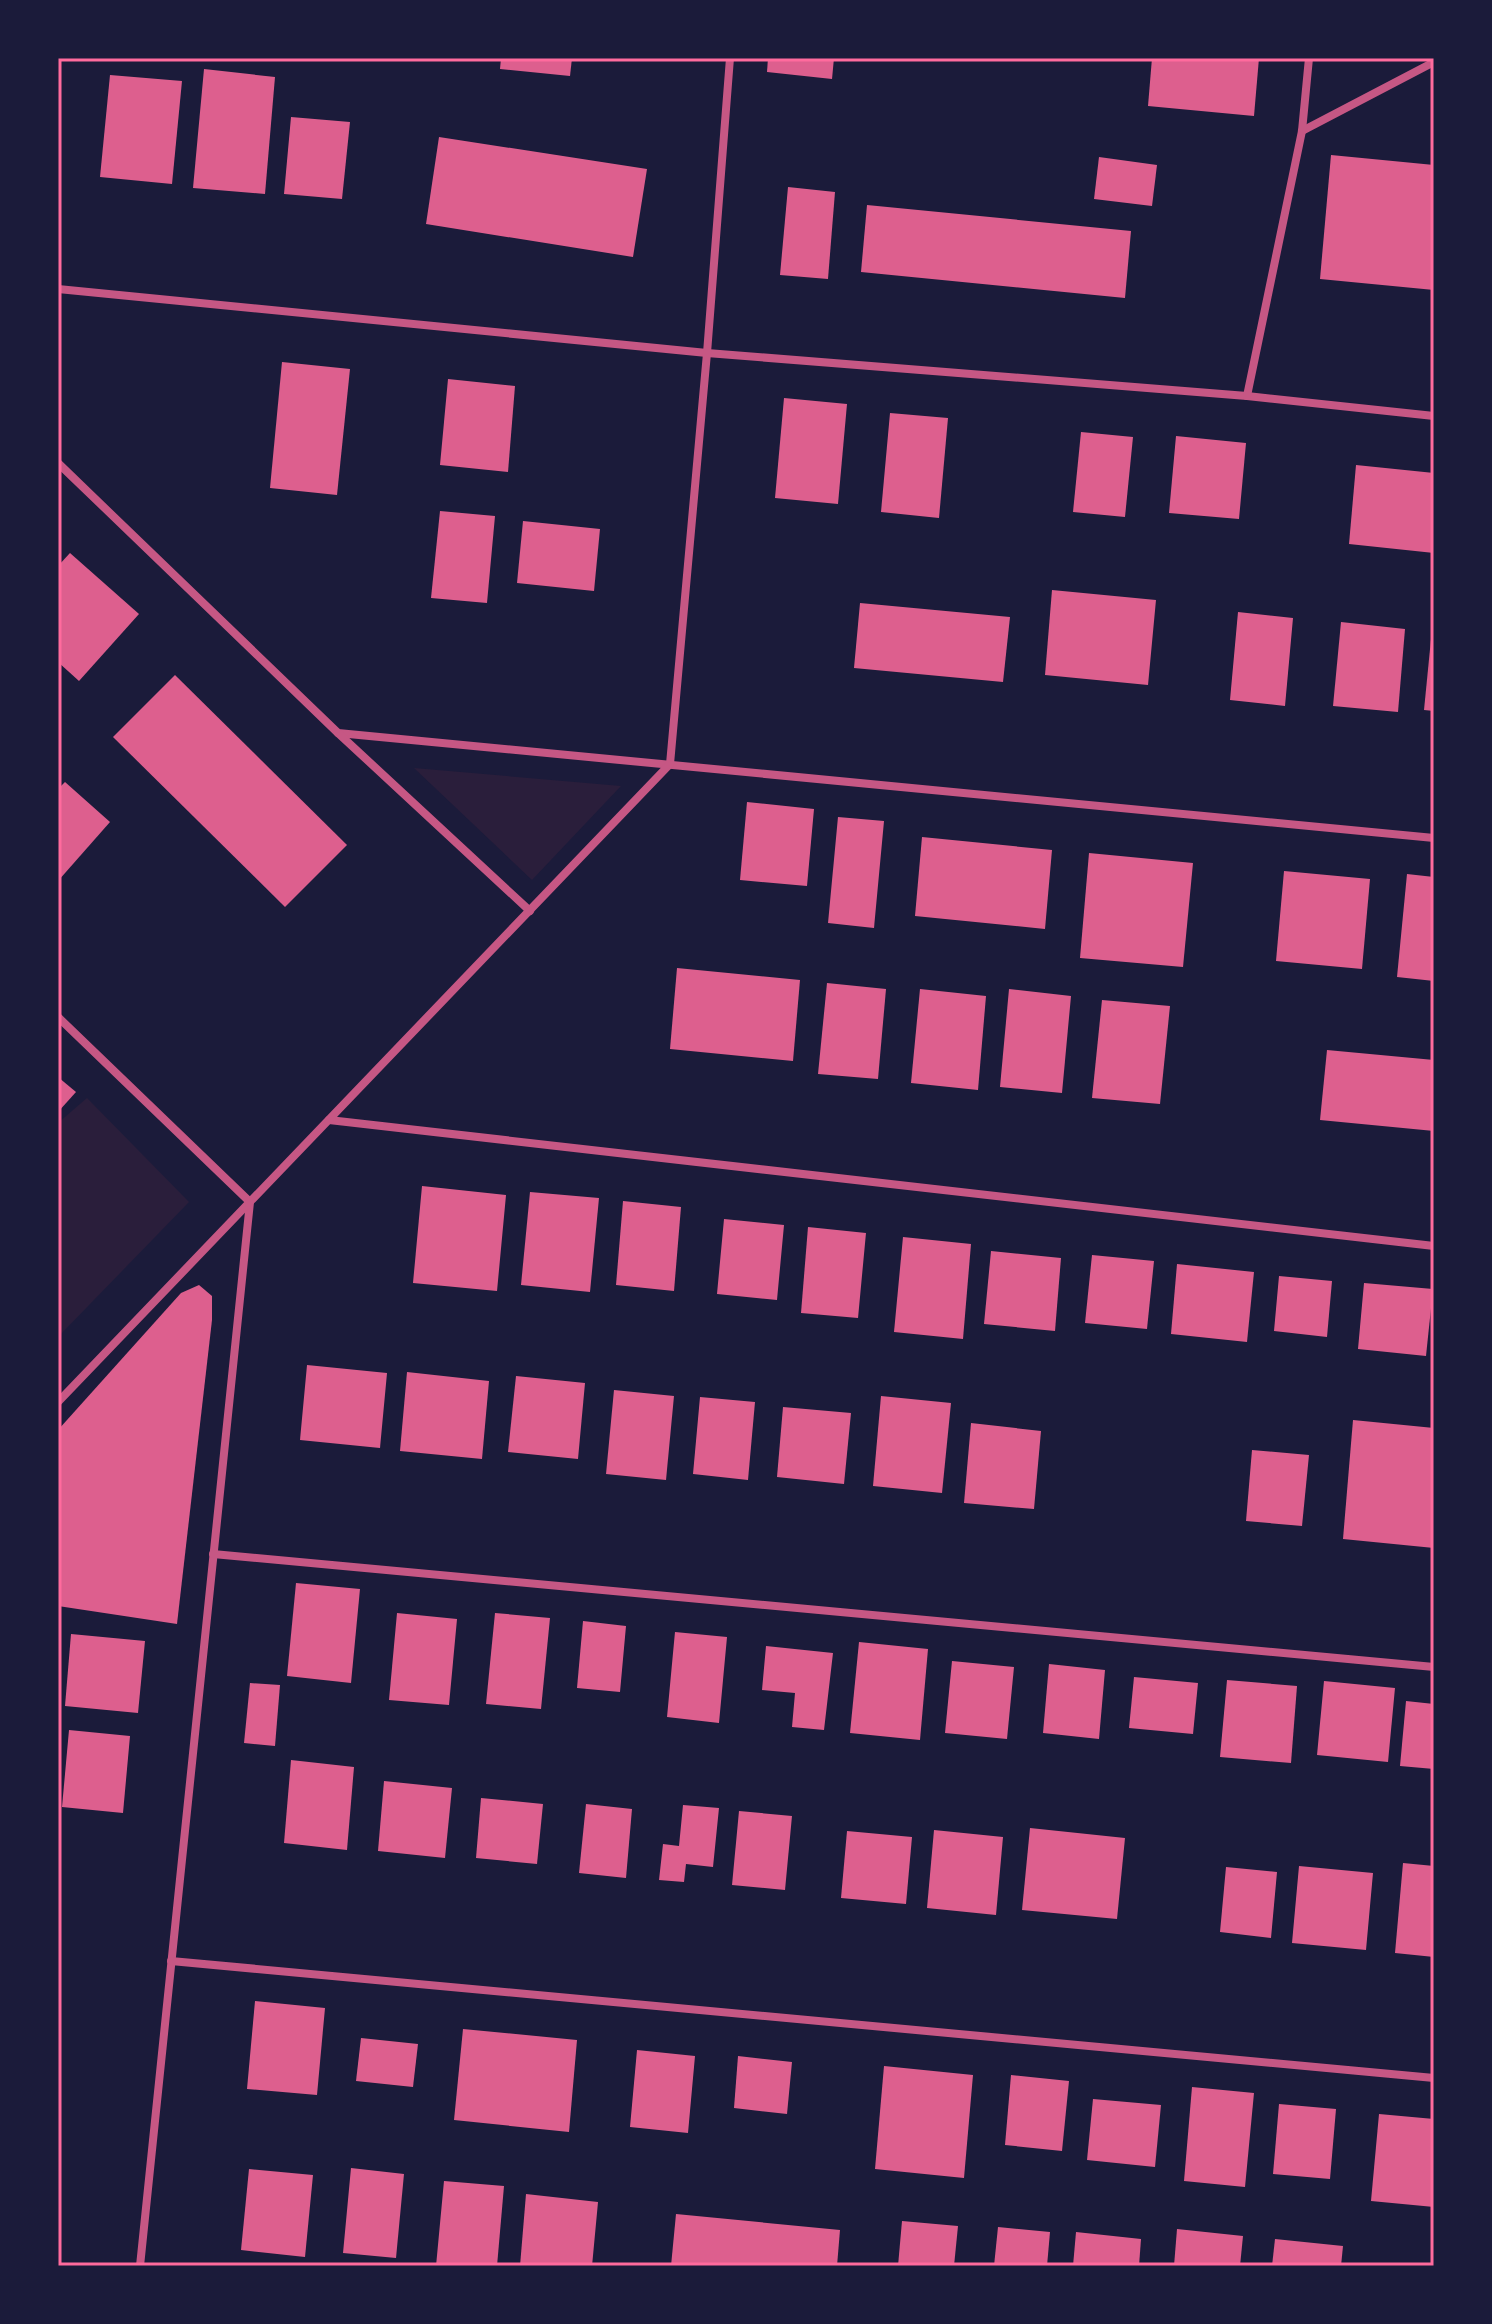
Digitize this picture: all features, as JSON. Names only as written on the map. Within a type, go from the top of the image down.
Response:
[{"type":"street","points":[[58,1402],[670,764],[730,58]]},
{"type":"street","points":[[1247,396],[1302,131],[1309,58]]},
{"type":"street","points":[[1302,131],[1434,62]]},
{"type":"street","points":[[58,289],[707,353],[1247,396],[1434,416]]},
{"type":"street","points":[[58,463],[338,733],[530,911]]},
{"type":"street","points":[[338,733],[1434,838]]},
{"type":"street","points":[[58,1017],[250,1202]]},
{"type":"street","points":[[329,1120],[1434,1246]]},
{"type":"street","points":[[140,2266],[250,1202]]},
{"type":"street","points":[[213,1554],[1434,1667]]},
{"type":"street","points":[[171,1961],[1434,2078]]},
{"type":"shaded area","points":[[414,768],[621,786],[532,880]]},
{"type":"shaded area","points":[[87,1098],[189,1202],[58,1337],[58,1123]]},
{"type":"building","points":[[501,58],[572,58],[570,76],[500,69]]},
{"type":"building","points":[[768,58],[834,58],[832,79],[767,72]]},
{"type":"building","points":[[1152,58],[1259,58],[1254,116],[1148,106]]},
{"type":"building","points":[[204,69],[275,77],[265,194],[193,188]]},
{"type":"building","points":[[110,75],[182,81],[172,184],[100,177]]},
{"type":"building","points":[[291,117],[350,122],[342,199],[284,194]]},
{"type":"building","points":[[439,137],[647,169],[633,257],[426,224]]},
{"type":"building","points":[[1331,155],[1434,165],[1434,290],[1320,279]]},
{"type":"building","points":[[1099,157],[1157,165],[1152,206],[1094,199]]},
{"type":"building","points":[[788,187],[835,192],[828,279],[780,275]]},
{"type":"building","points":[[867,205],[1131,231],[1125,298],[861,272]]},
{"type":"building","points":[[282,362],[350,369],[337,495],[270,488]]},
{"type":"building","points":[[448,379],[515,386],[508,472],[440,465]]},
{"type":"building","points":[[784,398],[847,404],[838,504],[775,498]]},
{"type":"building","points":[[890,413],[948,418],[939,518],[881,512]]},
{"type":"building","points":[[1081,432],[1133,437],[1125,517],[1073,512]]},
{"type":"building","points":[[1176,436],[1246,443],[1239,519],[1169,513]]},
{"type":"building","points":[[1356,465],[1434,473],[1434,553],[1349,544]]},
{"type":"building","points":[[440,511],[495,516],[487,603],[431,598]]},
{"type":"building","points":[[523,521],[600,529],[594,591],[517,583]]},
{"type":"building","points":[[70,553],[139,614],[79,681],[58,662],[58,566]]},
{"type":"building","points":[[1052,590],[1156,600],[1148,685],[1045,675]]},
{"type":"building","points":[[860,603],[1010,617],[1003,682],[854,668]]},
{"type":"building","points":[[1238,612],[1293,618],[1285,706],[1230,700]]},
{"type":"building","points":[[1341,622],[1405,629],[1398,712],[1333,706]]},
{"type":"building","points":[[1434,629],[1434,711],[1424,710]]},
{"type":"building","points":[[175,675],[347,845],[285,907],[113,737]]},
{"type":"building","points":[[65,782],[110,822],[58,881],[58,789]]},
{"type":"building","points":[[747,802],[814,809],[807,886],[740,880]]},
{"type":"building","points":[[838,817],[884,821],[874,928],[828,923]]},
{"type":"building","points":[[922,837],[1052,850],[1045,929],[915,916]]},
{"type":"building","points":[[1089,853],[1193,863],[1183,967],[1080,958]]},
{"type":"building","points":[[1284,871],[1370,879],[1362,969],[1276,961]]},
{"type":"building","points":[[1407,874],[1434,877],[1434,981],[1397,977]]},
{"type":"building","points":[[677,968],[800,980],[793,1061],[670,1049]]},
{"type":"building","points":[[827,983],[886,989],[878,1079],[818,1074]]},
{"type":"building","points":[[920,989],[986,996],[978,1090],[911,1083]]},
{"type":"building","points":[[1009,989],[1071,996],[1062,1093],[1000,1087]]},
{"type":"building","points":[[1102,1000],[1170,1006],[1160,1104],[1092,1098]]},
{"type":"building","points":[[1327,1050],[1434,1060],[1434,1131],[1320,1120]]},
{"type":"building","points":[[58,1077],[76,1092],[58,1112]]},
{"type":"building","points":[[422,1186],[506,1195],[497,1291],[413,1283]]},
{"type":"building","points":[[530,1192],[599,1198],[590,1292],[521,1285]]},
{"type":"building","points":[[623,1201],[681,1207],[674,1291],[616,1285]]},
{"type":"building","points":[[724,1219],[784,1225],[777,1300],[717,1294]]},
{"type":"building","points":[[808,1227],[866,1233],[858,1318],[801,1313]]},
{"type":"building","points":[[903,1237],[971,1244],[963,1339],[894,1332]]},
{"type":"building","points":[[991,1251],[1061,1258],[1055,1331],[984,1324]]},
{"type":"building","points":[[1092,1255],[1154,1261],[1147,1329],[1085,1323]]},
{"type":"building","points":[[1177,1264],[1254,1272],[1247,1342],[1171,1334]]},
{"type":"building","points":[[1279,1276],[1332,1281],[1327,1337],[1274,1331]]},
{"type":"building","points":[[1364,1283],[1433,1289],[1426,1356],[1358,1349]]},
{"type":"building","points":[[199,1285],[212,1296],[212,1320],[177,1624],[58,1606],[58,1430],[181,1293]]},
{"type":"building","points":[[307,1365],[387,1373],[380,1448],[300,1440]]},
{"type":"building","points":[[407,1372],[489,1381],[482,1459],[400,1451]]},
{"type":"building","points":[[516,1376],[585,1383],[578,1459],[508,1452]]},
{"type":"building","points":[[614,1390],[674,1396],[666,1480],[606,1474]]},
{"type":"building","points":[[881,1396],[951,1403],[942,1493],[873,1486]]},
{"type":"building","points":[[700,1397],[755,1402],[748,1480],[693,1474]]},
{"type":"building","points":[[783,1407],[851,1413],[844,1484],[777,1477]]},
{"type":"building","points":[[1353,1420],[1434,1428],[1434,1548],[1343,1539]]},
{"type":"building","points":[[971,1423],[1041,1431],[1034,1509],[964,1503]]},
{"type":"building","points":[[1252,1450],[1309,1455],[1302,1526],[1246,1521]]},
{"type":"building","points":[[296,1583],[360,1589],[351,1683],[287,1676]]},
{"type":"building","points":[[397,1613],[457,1619],[449,1705],[389,1700]]},
{"type":"building","points":[[495,1613],[550,1618],[541,1709],[486,1704]]},
{"type":"building","points":[[583,1621],[626,1626],[620,1692],[577,1688]]},
{"type":"building","points":[[675,1632],[727,1637],[719,1723],[667,1717]]},
{"type":"building","points":[[71,1634],[145,1641],[138,1713],[65,1706]]},
{"type":"building","points":[[859,1642],[928,1649],[920,1740],[850,1733]]},
{"type":"building","points":[[766,1646],[833,1653],[824,1730],[792,1727],[795,1693],[762,1690]]},
{"type":"building","points":[[952,1661],[1014,1667],[1007,1739],[945,1733]]},
{"type":"building","points":[[1049,1664],[1105,1670],[1099,1739],[1043,1733]]},
{"type":"building","points":[[1134,1677],[1198,1683],[1193,1734],[1129,1728]]},
{"type":"building","points":[[1227,1680],[1297,1686],[1291,1763],[1220,1757]]},
{"type":"building","points":[[1324,1681],[1395,1688],[1388,1762],[1317,1755]]},
{"type":"building","points":[[250,1683],[280,1685],[275,1746],[244,1743]]},
{"type":"building","points":[[1406,1701],[1434,1704],[1434,1769],[1400,1766]]},
{"type":"building","points":[[69,1730],[130,1736],[123,1813],[62,1807]]},
{"type":"building","points":[[291,1760],[354,1767],[347,1850],[284,1843]]},
{"type":"building","points":[[384,1781],[452,1788],[445,1858],[378,1851]]},
{"type":"building","points":[[481,1798],[543,1804],[537,1864],[476,1858]]},
{"type":"building","points":[[586,1804],[632,1809],[626,1878],[579,1873]]},
{"type":"building","points":[[683,1805],[719,1808],[713,1867],[686,1864],[684,1882],[659,1880],[663,1844],[679,1846]]},
{"type":"building","points":[[739,1811],[792,1816],[785,1890],[732,1885]]},
{"type":"building","points":[[1030,1828],[1125,1838],[1117,1919],[1022,1910]]},
{"type":"building","points":[[934,1830],[1003,1837],[996,1915],[927,1908]]},
{"type":"building","points":[[847,1831],[912,1837],[906,1904],[841,1898]]},
{"type":"building","points":[[1403,1863],[1434,1866],[1434,1957],[1395,1953]]},
{"type":"building","points":[[1299,1866],[1373,1873],[1366,1950],[1292,1943]]},
{"type":"building","points":[[1226,1867],[1277,1872],[1271,1938],[1220,1932]]},
{"type":"building","points":[[255,2001],[325,2008],[317,2095],[247,2089]]},
{"type":"building","points":[[463,2029],[577,2040],[569,2132],[454,2120]]},
{"type":"building","points":[[361,2038],[418,2044],[413,2087],[356,2081]]},
{"type":"building","points":[[637,2050],[695,2056],[688,2133],[630,2127]]},
{"type":"building","points":[[738,2056],[792,2062],[787,2114],[734,2108]]},
{"type":"building","points":[[884,2066],[973,2075],[964,2178],[875,2169]]},
{"type":"building","points":[[1011,2075],[1069,2081],[1062,2151],[1005,2145]]},
{"type":"building","points":[[1192,2087],[1254,2093],[1245,2187],[1184,2181]]},
{"type":"building","points":[[1093,2099],[1161,2105],[1155,2167],[1087,2160]]},
{"type":"building","points":[[1279,2104],[1336,2109],[1330,2179],[1273,2174]]},
{"type":"building","points":[[1379,2114],[1434,2119],[1434,2207],[1371,2201]]},
{"type":"building","points":[[351,2168],[404,2174],[396,2258],[343,2253]]},
{"type":"building","points":[[249,2169],[313,2175],[305,2257],[241,2250]]},
{"type":"building","points":[[444,2181],[504,2186],[497,2266],[436,2266]]},
{"type":"building","points":[[526,2194],[598,2202],[592,2266],[520,2266]]},
{"type":"building","points":[[676,2214],[840,2230],[837,2266],[671,2266]]},
{"type":"building","points":[[902,2221],[958,2226],[954,2266],[898,2266]]},
{"type":"building","points":[[998,2227],[1050,2232],[1047,2266],[994,2266]]},
{"type":"building","points":[[1177,2229],[1243,2236],[1240,2266],[1174,2266]]},
{"type":"building","points":[[1076,2232],[1141,2239],[1139,2266],[1073,2266]]},
{"type":"building","points":[[1275,2239],[1343,2246],[1341,2266],[1272,2266]]}]
